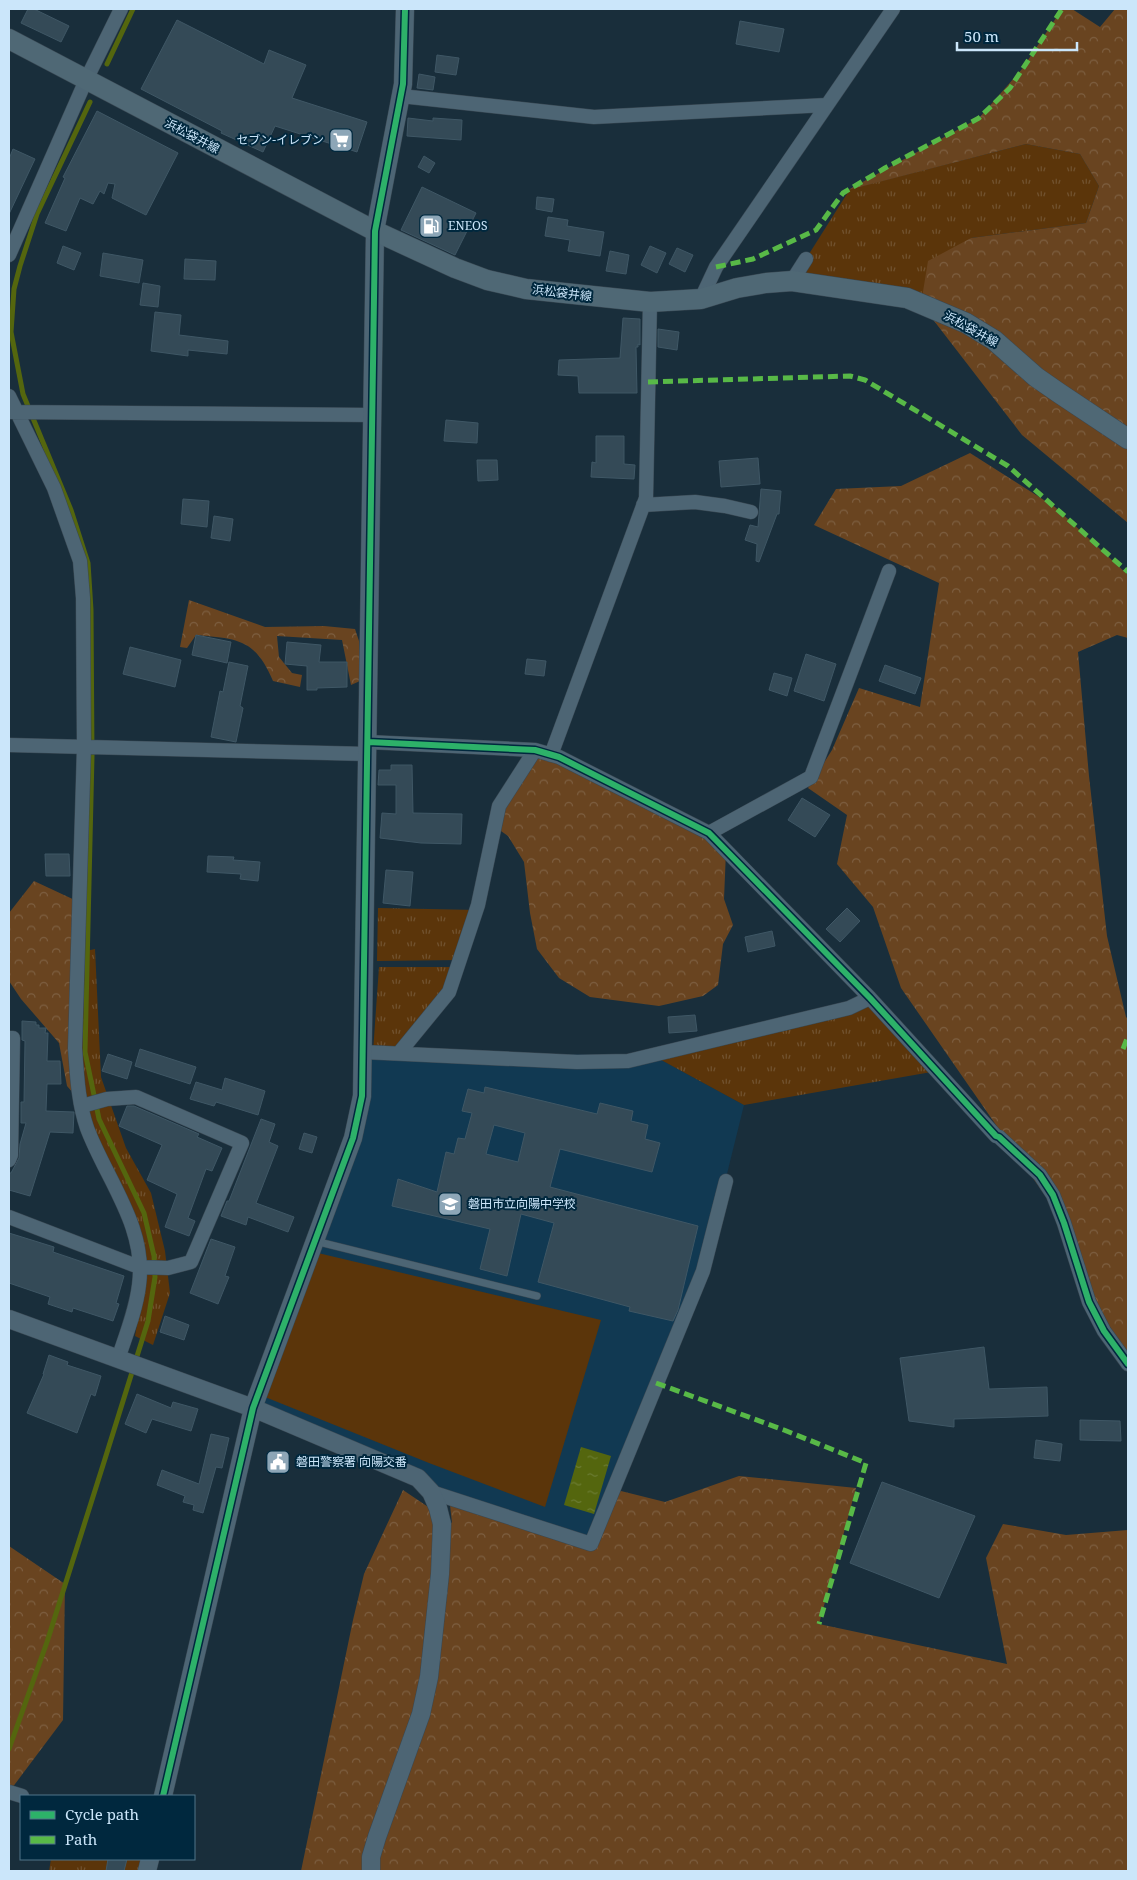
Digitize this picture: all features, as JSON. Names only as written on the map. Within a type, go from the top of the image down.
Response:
[{"type":"main road","name":"浜松袋井線","points":[[9,39],[375,231],[454,268],[487,280],[526,289],[650,302],[700,299],[737,288],[792,281],[907,298],[966,323],[994,340],[1036,377],[1128,438]]},
{"type":"street","points":[[9,255],[86,80],[121,9]]},
{"type":"street","points":[[163,1795],[253,1408],[353,1138],[362,1096],[375,231],[403,84],[405,9]]},
{"type":"street","points":[[700,299],[716,267],[894,9]]},
{"type":"street","points":[[401,96],[594,117],[827,105]]},
{"type":"street","points":[[792,281],[806,259]]},
{"type":"street","points":[[551,755],[643,505],[646,492],[650,302]]},
{"type":"street","points":[[9,396],[13,412],[54,488],[80,561],[83,598],[84,747],[75,1048],[78,1090],[87,1127],[131,1222],[139,1267],[140,1284],[133,1314],[118,1359]]},
{"type":"street","points":[[13,412],[372,415]]},
{"type":"street","points":[[643,505],[695,502],[751,512]]},
{"type":"street","points":[[709,833],[811,777],[889,571]]},
{"type":"street","points":[[9,745],[535,750],[551,755],[709,833],[870,998],[996,1136],[1040,1175],[1053,1196],[1064,1223],[1088,1302],[1104,1331],[1128,1364]]},
{"type":"street","points":[[399,1053],[449,992],[478,905],[499,806],[535,750]]},
{"type":"street","points":[[364,1052],[577,1062],[628,1061],[849,1008],[870,998]]},
{"type":"street","points":[[9,1038],[13,1038],[11,1155],[9,1160]]},
{"type":"street","points":[[9,1217],[139,1267],[168,1268],[191,1262],[242,1143],[136,1096],[107,1099],[82,1106]]},
{"type":"street","points":[[431,1492],[591,1544],[703,1270],[726,1180]]},
{"type":"street","points":[[9,1319],[253,1408],[418,1478],[431,1492],[442,1524],[440,1574],[429,1678],[421,1714],[377,1837],[371,1871]]},
{"type":"lane","points":[[315,1241],[537,1296]]},
{"type":"shaded area","points":[[363,1052],[652,1055],[744,1105],[703,1271],[591,1544],[431,1492],[253,1408],[354,1131]]},
{"type":"green space","points":[[1062,9],[1072,9],[1100,27],[1115,9],[1128,9],[1128,523],[1022,435],[921,304],[928,261],[971,238],[1086,223],[1099,186],[1080,154],[1026,144],[848,190],[979,118],[1022,69]]},
{"type":"green space","points":[[1026,144],[1080,154],[1099,186],[1086,223],[971,238],[921,304],[792,281],[850,189]]},
{"type":"green space","points":[[970,453],[1055,507],[1128,575],[1128,638],[1117,635],[1078,652],[1089,776],[1107,936],[1128,1019],[1128,1363],[1098,1320],[1064,1223],[901,988],[873,907],[837,864],[847,815],[808,788],[832,750],[859,688],[920,707],[939,583],[814,525],[836,489],[901,486]]},
{"type":"green space","points":[[189,600],[265,627],[324,626],[355,629],[359,641],[360,681],[351,685],[342,640],[277,636],[279,657],[292,673],[302,675],[300,687],[273,681],[266,667],[252,649],[235,640],[196,635],[187,648],[180,647]]},
{"type":"green space","points":[[535,750],[709,833],[726,851],[724,899],[733,925],[723,944],[718,985],[703,996],[659,1006],[590,997],[559,978],[537,949],[530,913],[524,862],[508,836],[494,826]]},
{"type":"green space","points":[[34,881],[79,902],[80,1101],[67,1086],[59,1043],[21,999],[9,981],[9,913]]},
{"type":"green space","points":[[378,908],[477,910],[460,960],[377,961]]},
{"type":"green space","points":[[95,949],[101,1077],[126,1148],[151,1193],[165,1251],[170,1293],[153,1345],[135,1336],[145,1279],[116,1190],[77,1082],[77,953]]},
{"type":"green space","points":[[379,967],[458,967],[446,996],[399,1053],[373,1052]]},
{"type":"green space","points":[[870,998],[937,1071],[744,1105],[652,1055]]},
{"type":"green space","points":[[318,1253],[601,1320],[545,1507],[265,1397]]},
{"type":"green space","points":[[739,1476],[856,1488],[819,1624],[1007,1664],[986,1558],[1003,1524],[1066,1535],[1128,1530],[1128,1871],[301,1871],[364,1574],[403,1490],[452,1523],[450,1505],[584,1542],[613,1489],[665,1502]]},
{"type":"green space","points":[[9,1546],[65,1584],[63,1720],[9,1792]]},
{"type":"green space","points":[[51,1860],[141,1860],[138,1871],[49,1871]]},
{"type":"water","points":[[581,1447],[611,1456],[594,1514],[564,1505]]},
{"type":"building","points":[[28,9],[34,9],[69,26],[61,42],[21,23]]},
{"type":"building","points":[[177,20],[264,64],[269,50],[306,65],[292,98],[367,122],[357,152],[275,126],[263,152],[221,133],[222,131],[141,89]]},
{"type":"building","points":[[740,21],[784,29],[779,52],[736,44]]},
{"type":"building","points":[[437,55],[459,58],[456,75],[435,72]]},
{"type":"building","points":[[419,74],[435,77],[433,90],[417,88]]},
{"type":"building","points":[[97,111],[178,153],[146,215],[112,198],[115,184],[108,183],[104,194],[100,191],[93,204],[80,198],[66,231],[45,223],[65,178],[63,177]]},
{"type":"building","points":[[408,118],[433,121],[433,118],[462,120],[461,140],[407,136]]},
{"type":"building","points":[[13,149],[35,159],[9,214],[9,159]]},
{"type":"building","points":[[424,156],[435,163],[429,173],[418,167]]},
{"type":"building","points":[[422,187],[476,213],[455,255],[401,230]]},
{"type":"building","points":[[537,197],[554,199],[552,212],[536,209]]},
{"type":"building","points":[[548,217],[568,220],[567,226],[604,232],[600,256],[568,251],[570,240],[545,236]]},
{"type":"building","points":[[63,246],[81,253],[74,270],[57,263]]},
{"type":"building","points":[[650,246],[666,253],[657,273],[641,265]]},
{"type":"building","points":[[677,248],[693,255],[685,272],[669,264]]},
{"type":"building","points":[[610,251],[629,255],[626,274],[606,271]]},
{"type":"building","points":[[103,253],[143,260],[139,283],[100,276]]},
{"type":"building","points":[[185,259],[216,261],[215,280],[184,279]]},
{"type":"building","points":[[143,283],[160,286],[158,307],[140,305]]},
{"type":"building","points":[[155,312],[181,315],[179,335],[228,341],[227,354],[188,350],[188,356],[151,351]]},
{"type":"building","points":[[623,318],[640,319],[640,345],[638,344],[638,347],[636,347],[637,393],[579,393],[578,376],[558,375],[559,360],[620,358]]},
{"type":"building","points":[[658,329],[679,332],[677,350],[658,347]]},
{"type":"building","points":[[446,420],[478,423],[477,443],[444,441]]},
{"type":"building","points":[[596,436],[624,436],[624,464],[635,465],[634,479],[591,477],[592,462],[596,463]]},
{"type":"building","points":[[758,458],[760,484],[721,487],[719,461]]},
{"type":"building","points":[[477,460],[497,460],[498,480],[478,481]]},
{"type":"building","points":[[761,489],[781,491],[779,514],[777,514],[759,562],[756,561],[757,544],[745,540],[750,525],[758,527]]},
{"type":"building","points":[[183,499],[209,501],[207,527],[181,524]]},
{"type":"building","points":[[214,516],[233,519],[230,541],[211,538]]},
{"type":"building","points":[[196,635],[231,642],[227,663],[192,655]]},
{"type":"building","points":[[287,642],[321,645],[319,662],[347,662],[347,687],[307,690],[307,666],[285,664]]},
{"type":"building","points":[[130,647],[181,660],[175,687],[123,674]]},
{"type":"building","points":[[806,654],[836,664],[824,701],[794,691]]},
{"type":"building","points":[[527,659],[546,661],[544,676],[525,674]]},
{"type":"building","points":[[229,662],[248,666],[240,706],[243,708],[236,742],[211,737],[220,691],[223,692]]},
{"type":"building","points":[[885,665],[921,678],[915,694],[879,681]]},
{"type":"building","points":[[774,673],[792,678],[787,696],[769,690]]},
{"type":"building","points":[[391,765],[412,765],[413,813],[462,814],[461,844],[421,843],[380,838],[382,813],[396,814],[396,785],[378,785],[379,770],[391,770]]},
{"type":"building","points":[[802,798],[830,815],[815,837],[788,820]]},
{"type":"building","points":[[45,854],[69,854],[70,876],[46,876]]},
{"type":"building","points":[[208,856],[234,857],[233,860],[260,862],[258,881],[240,879],[241,874],[207,872]]},
{"type":"building","points":[[386,870],[413,872],[410,906],[383,903]]},
{"type":"building","points":[[847,908],[860,921],[840,942],[826,929]]},
{"type":"building","points":[[772,931],[775,946],[748,952],[745,937]]},
{"type":"building","points":[[695,1015],[697,1031],[669,1033],[668,1017]]},
{"type":"building","points":[[22,1021],[36,1022],[39,1028],[46,1028],[45,1033],[48,1033],[47,1061],[60,1061],[61,1084],[47,1084],[46,1111],[74,1112],[73,1133],[50,1132],[30,1196],[9,1190],[9,1173],[11,1173],[19,1158],[20,1144],[26,1123],[21,1123],[21,1102],[24,1102],[25,1041],[22,1040]]},
{"type":"building","points":[[140,1049],[196,1067],[190,1084],[135,1066]]},
{"type":"building","points":[[108,1054],[132,1062],[127,1079],[102,1071]]},
{"type":"building","points":[[225,1078],[265,1091],[258,1115],[216,1102],[214,1106],[190,1099],[196,1082],[222,1090]]},
{"type":"building","points":[[485,1087],[597,1114],[600,1103],[633,1111],[631,1121],[648,1125],[645,1139],[660,1143],[652,1172],[560,1149],[550,1187],[698,1226],[678,1310],[673,1321],[629,1311],[630,1307],[538,1282],[554,1223],[521,1214],[507,1276],[480,1269],[490,1229],[392,1206],[398,1179],[437,1192],[446,1152],[454,1154],[458,1138],[465,1139],[472,1113],[462,1111],[468,1089],[484,1093]],"holes":[[[494,1125],[525,1133],[518,1162],[486,1154]]]},
{"type":"building","points":[[127,1106],[134,1106],[199,1134],[197,1137],[222,1148],[212,1171],[206,1169],[188,1218],[195,1221],[189,1236],[165,1227],[177,1194],[147,1180],[162,1145],[119,1126]]},
{"type":"building","points":[[261,1119],[275,1124],[269,1142],[278,1146],[256,1203],[294,1217],[288,1232],[248,1217],[246,1225],[221,1216],[227,1201],[229,1201]]},
{"type":"building","points":[[304,1133],[317,1137],[312,1153],[299,1149]]},
{"type":"building","points":[[9,1233],[54,1247],[53,1252],[124,1276],[116,1303],[119,1304],[113,1321],[73,1308],[72,1312],[48,1304],[50,1297],[9,1283]]},
{"type":"building","points":[[211,1239],[235,1247],[225,1276],[229,1277],[218,1304],[190,1293]]},
{"type":"building","points":[[165,1316],[189,1325],[184,1340],[160,1332]]},
{"type":"building","points":[[984,1347],[989,1389],[1047,1387],[1048,1416],[954,1419],[954,1427],[909,1421],[900,1358]]},
{"type":"building","points":[[49,1355],[68,1362],[67,1365],[101,1376],[95,1396],[91,1394],[77,1433],[27,1413],[44,1374]]},
{"type":"building","points":[[137,1394],[171,1408],[173,1402],[198,1409],[191,1431],[152,1419],[146,1433],[125,1424]]},
{"type":"building","points":[[1080,1420],[1120,1421],[1121,1441],[1080,1440]]},
{"type":"building","points":[[211,1434],[229,1438],[222,1468],[216,1467],[203,1513],[193,1510],[194,1505],[183,1502],[185,1496],[157,1485],[162,1470],[199,1484]]},
{"type":"building","points":[[1036,1440],[1062,1444],[1060,1461],[1034,1458]]},
{"type":"building","points":[[882,1482],[975,1516],[939,1598],[850,1563]]},
{"type":"building","points":[[108,1860],[127,1860],[124,1871],[106,1871]]},
{"type":"waterway","points":[[107,64],[133,9]]},
{"type":"waterway","points":[[9,1749],[47,1642],[148,1321],[155,1277],[154,1256],[144,1213],[99,1119],[85,1052],[92,756],[91,610],[88,563],[71,510],[23,394],[11,332],[14,289],[37,214],[90,102]]},
{"type":"marked path","points":[[716,267],[753,259],[816,230],[843,193],[885,168],[979,118],[1010,88],[1062,9]]},
{"type":"marked path","points":[[648,382],[850,376],[865,380],[1008,466],[1128,572]]},
{"type":"marked path","points":[[1123,1049],[1128,1036]]},
{"type":"marked path","points":[[656,1383],[784,1430],[866,1463],[819,1624]]},
{"type":"cycle path","points":[[163,1795],[253,1408],[353,1138],[362,1096],[375,231],[403,84],[405,9]]},
{"type":"cycle path","points":[[368,742],[535,750],[559,757],[709,833],[870,998],[996,1136],[1040,1175],[1053,1195],[1064,1223],[1089,1302],[1104,1331],[1128,1364]]},
{"type":"place","name":"セブン-イレブン","points":[[341,140]]},
{"type":"place","name":"ENEOS","points":[[431,226]]},
{"type":"place","name":"磐田市立向陽中学校","points":[[450,1204]]},
{"type":"place","name":"磐田警察署 向陽交番","points":[[278,1462]]}]
